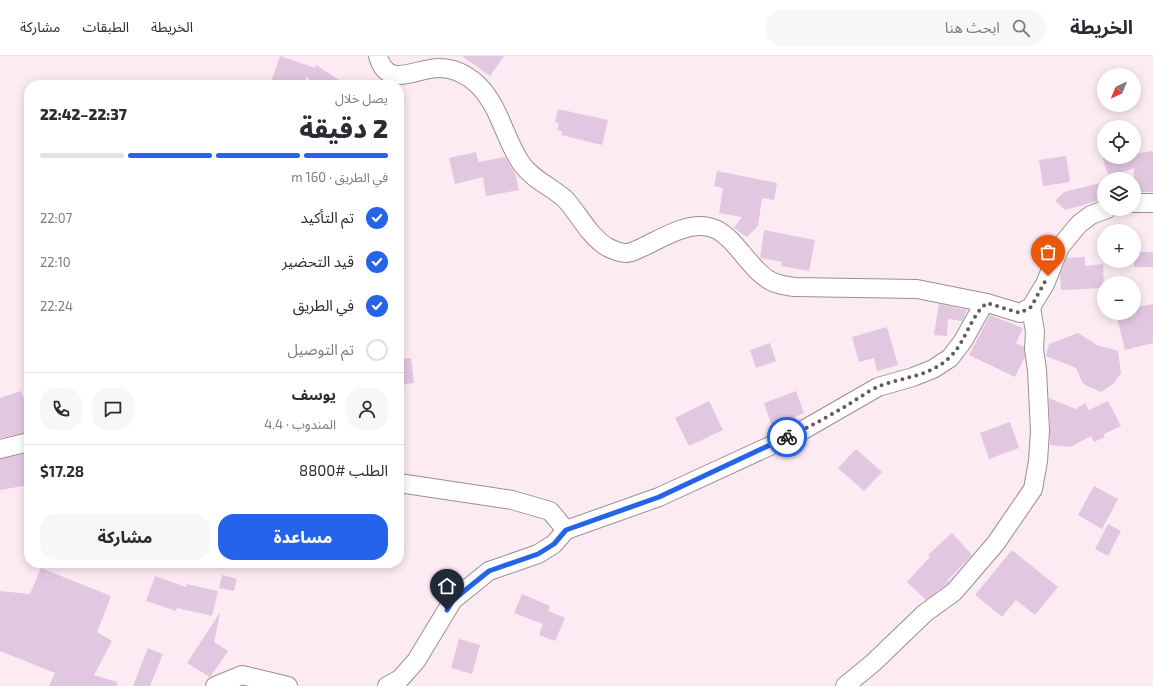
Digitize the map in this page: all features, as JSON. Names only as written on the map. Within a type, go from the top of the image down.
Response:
[{"type":"street","points":[[378,56],[380,65],[386,72],[394,75],[402,75],[438,68],[455,70],[469,77],[480,88],[500,116],[521,162],[533,177],[552,188],[565,200],[597,238],[616,252],[628,253],[692,227],[709,227],[724,235],[757,271],[768,280],[780,285],[795,288],[917,289],[987,303],[1020,313],[1031,307],[1045,284],[1060,247],[1079,224],[1091,215],[1097,213]]},
{"type":"street","points":[[1141,203],[1153,203]]},
{"type":"street","points":[[387,686],[400,679],[416,662],[453,600],[489,571],[538,554],[554,544],[566,530],[659,497],[798,432],[878,387],[913,377],[933,369],[950,358],[963,341],[982,307],[987,303]]},
{"type":"street","points":[[845,686],[873,663],[925,613],[954,592],[996,543],[1033,489],[1038,461],[1040,431],[1037,370],[1034,349],[1035,332],[1031,307]]},
{"type":"street","points":[[0,449],[24,443]]},
{"type":"street","points":[[404,484],[512,500],[550,511],[566,530]]},
{"type":"street","points":[[215,686],[242,675],[288,686]]},
{"type":"building","points":[[280,56],[315,68],[316,65],[339,80],[311,80],[306,77],[305,80],[272,80]]},
{"type":"building","points":[[462,56],[504,56],[490,76]]},
{"type":"building","points":[[558,109],[608,120],[602,145],[561,135],[562,131],[557,130],[559,123],[555,122]]},
{"type":"building","points":[[1153,151],[1153,192],[1141,192],[1141,172],[1134,172],[1134,168],[1123,172],[1107,172],[1104,164],[1141,164],[1141,153]]},
{"type":"building","points":[[476,152],[478,162],[505,157],[515,173],[519,190],[486,196],[483,177],[455,184],[449,158]]},
{"type":"building","points":[[1066,156],[1070,182],[1043,186],[1039,160]]},
{"type":"building","points":[[717,171],[777,183],[774,200],[762,198],[758,226],[747,237],[734,228],[742,217],[719,213],[723,188],[714,186]]},
{"type":"building","points":[[1097,184],[1097,201],[1065,210],[1055,201],[1064,192]]},
{"type":"building","points":[[764,230],[815,240],[809,271],[781,266],[782,262],[760,258]]},
{"type":"building","points":[[1141,252],[1153,252],[1153,267],[1141,267]]},
{"type":"building","points":[[1085,257],[1085,266],[1097,265],[1097,268],[1103,268],[1104,276],[1097,276],[1097,288],[1061,290],[1060,274],[1067,258]]},
{"type":"building","points":[[939,304],[967,310],[962,321],[948,319],[947,336],[934,335]]},
{"type":"building","points":[[1153,304],[1153,343],[1125,350],[1118,320],[1141,320],[1141,307]]},
{"type":"building","points":[[990,315],[1023,328],[1016,343],[1024,347],[1025,357],[1015,377],[969,355]]},
{"type":"building","points":[[887,327],[898,365],[877,371],[874,358],[859,362],[852,337]]},
{"type":"building","points":[[1078,333],[1097,345],[1118,351],[1121,373],[1113,384],[1101,392],[1087,386],[1082,382],[1076,368],[1046,356],[1049,344]]},
{"type":"building","points":[[770,343],[776,361],[756,368],[750,350]]},
{"type":"building","points":[[411,358],[414,383],[404,384],[404,359]]},
{"type":"building","points":[[21,391],[24,400],[24,433],[0,438],[0,398]]},
{"type":"building","points":[[796,391],[804,413],[795,417],[797,422],[774,432],[764,403]]},
{"type":"building","points":[[1049,398],[1076,409],[1085,403],[1089,410],[1108,401],[1121,426],[1104,434],[1105,437],[1094,442],[1091,436],[1070,447],[1050,445]]},
{"type":"building","points":[[709,401],[723,430],[689,446],[675,418]]},
{"type":"building","points":[[1010,422],[1019,448],[989,459],[980,433]]},
{"type":"building","points":[[856,449],[882,472],[864,491],[838,468]]},
{"type":"building","points":[[24,454],[24,486],[0,490],[0,459]]},
{"type":"building","points":[[1094,486],[1118,499],[1102,529],[1078,515]]},
{"type":"building","points":[[1108,524],[1121,531],[1108,556],[1095,549]]},
{"type":"building","points":[[952,533],[972,555],[947,581],[949,582],[947,584],[926,600],[907,582],[930,557],[928,555]]},
{"type":"building","points":[[1012,550],[1058,587],[1035,615],[1016,600],[1002,617],[975,595]]},
{"type":"building","points":[[41,568],[111,596],[97,632],[112,641],[94,675],[117,682],[117,686],[49,686],[55,673],[0,651],[0,591],[30,594]]},
{"type":"building","points":[[222,575],[237,579],[234,591],[219,588]]},
{"type":"building","points":[[155,576],[186,587],[187,584],[218,591],[212,616],[177,608],[176,611],[146,601]]},
{"type":"building","points":[[522,594],[550,606],[548,611],[565,618],[555,641],[539,635],[543,624],[514,613]]},
{"type":"building","points":[[219,614],[214,642],[228,651],[210,677],[187,663]]},
{"type":"building","points":[[459,639],[480,645],[472,674],[451,668]]},
{"type":"building","points":[[148,648],[163,654],[150,686],[133,686]]},
{"type":"way so far","points":[[787,437],[817,423],[878,387],[913,377],[933,369],[950,358],[963,341],[982,307],[987,303],[1020,313],[1031,307],[1045,284],[1048,276]]},
{"type":"route","points":[[447,610],[453,600],[489,571],[538,554],[554,544],[566,530],[659,497],[787,437]]}]
